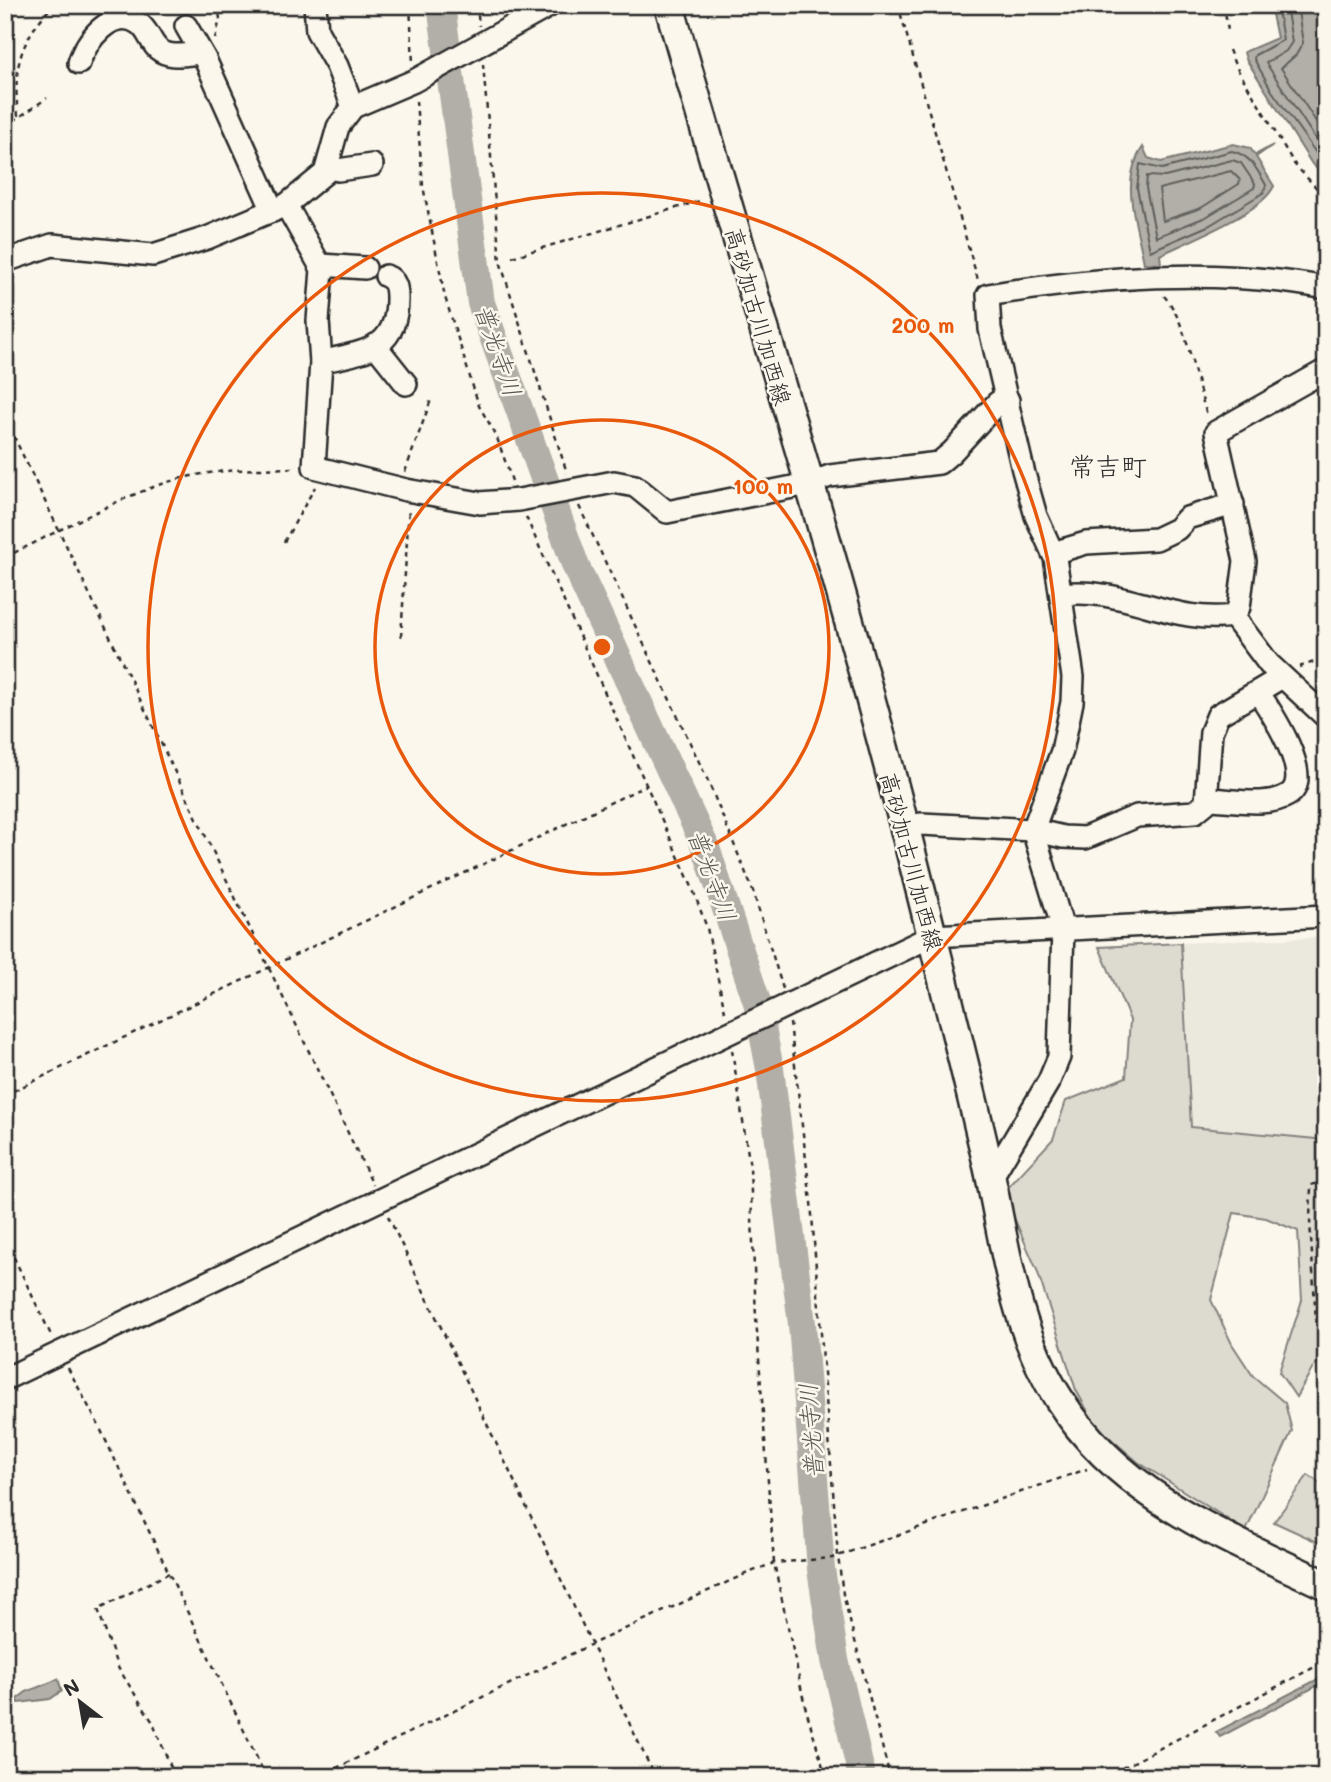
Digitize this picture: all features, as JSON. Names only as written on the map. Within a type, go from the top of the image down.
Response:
[{"type":"main road","name":"高砂加古川加西線","points":[[669,5],[905,826],[989,1173],[1012,1286],[1032,1351],[1074,1421],[1110,1461],[1162,1503],[1326,1585]]},
{"type":"street","points":[[315,5],[317,31],[337,66],[353,107]]},
{"type":"street","points":[[5,261],[52,245],[153,255],[207,238],[280,208],[312,186],[328,167],[338,127],[353,107],[418,78],[551,5]]},
{"type":"street","points":[[79,63],[83,49],[96,33],[117,20],[126,18],[142,25],[159,50],[178,56],[201,52]]},
{"type":"street","points":[[186,26],[280,208],[321,265],[318,468],[407,490],[480,503],[521,500],[614,482],[635,486],[667,512],[808,484],[830,476],[939,463],[952,453],[998,402],[1008,400]]},
{"type":"street","points":[[328,167],[338,170],[372,164]]},
{"type":"street","points":[[321,265],[365,268]]},
{"type":"street","points":[[989,1173],[996,1170],[1049,1081],[1059,1057],[1063,929],[1033,830],[1062,751],[1072,702],[1071,653],[1062,594],[1053,553],[1036,516],[990,329],[988,295],[1036,287],[1175,274],[1287,281],[1326,288]]},
{"type":"street","points":[[321,362],[375,345],[391,334],[396,324],[397,286],[393,279],[386,276]]},
{"type":"street","points":[[375,345],[407,384]]},
{"type":"street","points":[[1233,616],[1239,607],[1245,579],[1245,561],[1216,432],[1326,370]]},
{"type":"street","points":[[1053,553],[1086,543],[1156,539],[1177,529],[1187,518],[1233,504]]},
{"type":"street","points":[[1062,594],[1102,595],[1199,617],[1233,616]]},
{"type":"street","points":[[1233,616],[1282,677],[1326,717]]},
{"type":"street","points":[[905,826],[922,824],[1033,830],[1063,837],[1085,838],[1137,816],[1195,812],[1206,803],[1212,732],[1218,715],[1282,677]]},
{"type":"street","points":[[1206,799],[1264,801],[1289,795],[1295,788],[1299,773],[1281,726],[1258,692]]},
{"type":"street","points":[[5,1380],[932,936],[1326,916]]},
{"type":"path","points":[[18,116],[14,85],[22,52],[30,34],[52,5]]},
{"type":"path","points":[[201,52],[211,45],[217,35],[220,19],[218,5]]},
{"type":"path","points":[[410,5],[418,78],[423,186],[445,297],[479,406],[496,435],[562,603],[647,785],[707,928],[733,1031],[750,1167],[756,1318],[774,1563],[805,1706],[826,1777]]},
{"type":"path","points":[[477,5],[500,261],[570,489],[708,781],[752,888],[785,1006],[811,1202],[843,1594],[890,1777]]},
{"type":"path","points":[[898,5],[978,279],[988,295]]},
{"type":"path","points":[[1224,5],[1228,31]]},
{"type":"path","points":[[1229,50],[1235,65],[1295,165],[1326,198]]},
{"type":"path","points":[[5,127],[47,98]]},
{"type":"path","points":[[512,257],[723,194]]},
{"type":"path","points":[[1147,277],[1148,283],[1167,298],[1183,324],[1200,397],[1216,432]]},
{"type":"path","points":[[401,637],[408,458],[432,397]]},
{"type":"path","points":[[5,418],[655,1777]]},
{"type":"path","points":[[5,557],[180,479],[216,471],[318,468],[320,478],[284,542]]},
{"type":"path","points":[[1282,677],[1326,657]]},
{"type":"path","points":[[5,1095],[647,785]]},
{"type":"path","points":[[1326,1181],[1311,1185],[1310,1221],[1316,1321],[1326,1328]]},
{"type":"path","points":[[5,1239],[266,1777]]},
{"type":"path","points":[[318,1777],[592,1644],[774,1563],[832,1558],[1110,1461]]},
{"type":"path","points":[[169,1573],[98,1609],[117,1666],[152,1721],[175,1777]]},
{"type":"path","points":[[1105,1777],[1326,1661]]},
{"type":"shaded area","points":[[1326,937],[1326,1139],[1191,1126],[1182,943]]},
{"type":"shaded area","points":[[1181,943],[1191,1127],[1326,1140],[1326,1357],[1314,1366],[1296,1397],[1279,1372],[1302,1300],[1298,1231],[1266,1218],[1234,1213],[1211,1300],[1232,1344],[1253,1376],[1285,1403],[1292,1431],[1246,1531],[1138,1462],[1096,1426],[1076,1390],[1037,1270],[1003,1193],[1053,1139],[1066,1101],[1126,1077],[1130,1020],[1099,947]]},
{"type":"shaded area","points":[[1308,1475],[1326,1487],[1326,1546],[1274,1522]]},
{"type":"water","points":[[1270,5],[1326,5],[1326,177],[1312,164],[1246,59],[1244,52],[1277,38]]},
{"type":"water","points":[[1233,144],[1250,148],[1255,155],[1273,145],[1256,157],[1274,186],[1267,196],[1240,216],[1160,255],[1161,264],[1144,263],[1134,218],[1131,188],[1136,160],[1143,147],[1148,158],[1161,162]]},
{"type":"water","points":[[1326,1675],[1326,1681],[1220,1737],[1216,1732]]},
{"type":"water","points":[[58,1679],[62,1691],[50,1699],[19,1703],[17,1699],[26,1692]]},
{"type":"waterway","name":"普光寺川","points":[[441,5],[481,303],[576,567],[706,848],[757,1002],[770,1069],[802,1324],[821,1569],[835,1660],[862,1777]]},
{"type":"district","name":"常吉町","points":[[1108,466]]}]
